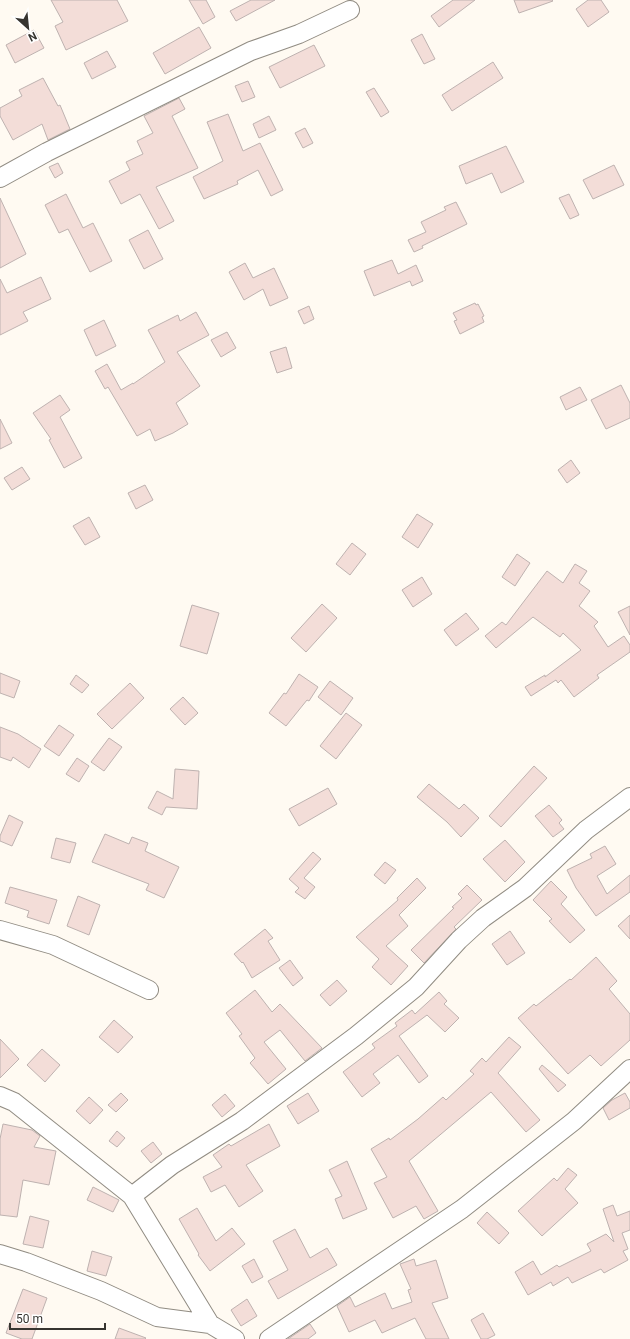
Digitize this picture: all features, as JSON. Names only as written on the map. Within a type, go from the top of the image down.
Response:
[{"type":"street","points":[[0,178],[47,152],[251,52],[299,34],[350,10]]},
{"type":"street","points":[[132,1196],[172,1165],[231,1129],[356,1036],[416,987],[459,940],[483,918],[525,888],[586,830],[630,797]]},
{"type":"street","points":[[0,930],[53,945],[149,990]]},
{"type":"street","points":[[269,1339],[462,1209],[574,1121],[630,1069]]},
{"type":"street","points":[[0,1096],[14,1102],[132,1196],[210,1324]]},
{"type":"street","points":[[0,1254],[26,1262],[101,1291],[157,1317],[210,1324],[235,1339]]},
{"type":"building","points":[[51,0],[117,0],[128,21],[66,50],[55,26],[63,22]]},
{"type":"building","points":[[189,0],[206,0],[215,17],[203,24]]},
{"type":"building","points":[[251,0],[275,0],[236,21],[230,11]]},
{"type":"building","points":[[453,0],[475,0],[439,27],[431,16]]},
{"type":"building","points":[[514,0],[552,0],[553,1],[519,13]]},
{"type":"building","points":[[588,0],[601,0],[609,12],[588,27],[576,9]]},
{"type":"building","points":[[199,27],[211,48],[165,74],[153,53]]},
{"type":"building","points":[[34,30],[44,48],[15,63],[6,45]]},
{"type":"building","points":[[422,34],[435,59],[424,64],[411,40]]},
{"type":"building","points":[[314,45],[325,66],[280,88],[269,67]]},
{"type":"building","points":[[107,51],[116,67],[92,79],[84,63]]},
{"type":"building","points":[[493,62],[503,78],[452,111],[442,95]]},
{"type":"building","points":[[43,78],[58,106],[60,105],[70,129],[48,140],[42,124],[13,140],[0,116],[0,108],[22,96],[19,90]]},
{"type":"building","points":[[248,81],[255,97],[242,102],[235,86]]},
{"type":"building","points":[[374,88],[389,112],[381,117],[366,92]]},
{"type":"building","points":[[179,98],[185,109],[172,116],[198,168],[156,187],[174,221],[159,229],[140,194],[121,204],[109,181],[130,170],[126,162],[143,154],[137,141],[153,133],[144,116]]},
{"type":"building","points":[[228,114],[243,151],[260,143],[283,190],[271,196],[258,170],[237,181],[238,184],[204,199],[193,177],[223,161],[207,122]]},
{"type":"building","points":[[269,116],[276,130],[259,138],[253,124]]},
{"type":"building","points":[[305,128],[313,143],[303,148],[295,133]]},
{"type":"building","points":[[506,146],[524,182],[501,193],[492,173],[466,184],[459,166]]},
{"type":"building","points":[[58,163],[63,173],[55,178],[49,167]]},
{"type":"building","points":[[614,165],[624,185],[593,199],[583,180]]},
{"type":"building","points":[[66,194],[83,228],[93,223],[112,261],[90,272],[68,229],[59,233],[45,205]]},
{"type":"building","points":[[569,194],[579,215],[570,219],[559,198]]},
{"type":"building","points":[[0,198],[26,254],[0,268]]},
{"type":"building","points":[[456,202],[467,224],[422,246],[423,248],[414,252],[408,240],[426,232],[421,222],[446,210],[444,207]]},
{"type":"building","points":[[148,230],[163,259],[144,269],[129,240]]},
{"type":"building","points":[[392,260],[398,274],[416,265],[423,281],[412,286],[410,281],[374,296],[364,271]]},
{"type":"building","points":[[245,263],[253,278],[274,268],[288,298],[270,306],[263,289],[244,300],[229,272]]},
{"type":"building","points":[[41,277],[51,299],[23,312],[28,321],[0,335],[0,279],[7,293]]},
{"type":"building","points":[[475,303],[476,305],[478,304],[484,316],[482,317],[484,322],[460,334],[454,321],[457,320],[453,313]]},
{"type":"building","points":[[309,306],[314,319],[304,324],[298,311]]},
{"type":"building","points":[[196,312],[209,335],[177,352],[200,386],[176,403],[188,424],[155,441],[150,429],[137,436],[108,387],[105,389],[95,371],[107,364],[121,390],[133,384],[165,362],[148,330],[178,315],[180,321]]},
{"type":"building","points":[[104,320],[116,346],[96,356],[84,330]]},
{"type":"building","points":[[227,332],[236,348],[221,357],[211,340]]},
{"type":"building","points":[[286,347],[292,368],[277,373],[270,352]]},
{"type":"building","points":[[621,385],[630,403],[630,418],[606,429],[591,400]]},
{"type":"building","points":[[580,387],[587,400],[566,410],[560,397]]},
{"type":"building","points":[[60,395],[70,410],[60,417],[82,458],[64,468],[49,440],[51,439],[33,413]]},
{"type":"building","points":[[0,419],[12,443],[0,449]]},
{"type":"building","points":[[571,460],[580,473],[567,483],[558,470]]},
{"type":"building","points":[[22,467],[30,479],[12,490],[4,478]]},
{"type":"building","points":[[145,485],[153,500],[136,509],[128,493]]},
{"type":"building","points":[[417,514],[433,524],[418,548],[402,537]]},
{"type":"building","points":[[89,517],[100,537],[85,545],[73,526]]},
{"type":"building","points":[[352,543],[366,554],[350,575],[336,564]]},
{"type":"building","points":[[517,554],[530,563],[515,586],[502,577]]},
{"type":"building","points":[[575,564],[587,571],[579,583],[590,591],[579,606],[598,622],[594,626],[608,647],[624,636],[630,645],[630,652],[597,675],[599,678],[574,697],[561,680],[558,683],[556,680],[531,696],[525,687],[545,675],[545,677],[581,650],[563,633],[560,637],[533,617],[496,648],[485,636],[502,622],[506,625],[547,571],[563,583]]},
{"type":"building","points":[[422,577],[432,594],[413,607],[402,590]]},
{"type":"building","points":[[322,604],[337,618],[306,652],[291,638]]},
{"type":"building","points":[[192,605],[219,613],[207,654],[180,646]]},
{"type":"building","points":[[630,606],[630,635],[618,612]]},
{"type":"building","points":[[466,613],[479,629],[456,646],[444,630]]},
{"type":"building","points":[[0,673],[20,681],[14,698],[0,693]]},
{"type":"building","points":[[299,674],[318,687],[309,701],[307,700],[286,726],[269,713],[284,693],[286,694]]},
{"type":"building","points":[[76,675],[89,685],[82,693],[70,684]]},
{"type":"building","points":[[330,681],[353,698],[341,715],[318,697]]},
{"type":"building","points":[[130,683],[144,698],[112,729],[97,714]]},
{"type":"building","points":[[183,697],[198,713],[185,725],[170,709]]},
{"type":"building","points":[[346,713],[362,725],[336,759],[320,746]]},
{"type":"building","points":[[59,725],[74,735],[59,756],[44,746]]},
{"type":"building","points":[[0,727],[18,734],[41,749],[29,768],[13,757],[11,761],[0,757]]},
{"type":"building","points":[[109,738],[122,747],[104,771],[91,762]]},
{"type":"building","points":[[77,758],[89,766],[79,782],[66,774]]},
{"type":"building","points":[[534,766],[547,778],[501,827],[489,816]]},
{"type":"building","points":[[175,769],[199,771],[197,809],[166,807],[162,815],[148,808],[157,791],[173,799]]},
{"type":"building","points":[[429,784],[459,809],[464,804],[479,818],[461,837],[447,822],[417,797]]},
{"type":"building","points":[[328,788],[337,804],[299,826],[289,809]]},
{"type":"building","points":[[549,805],[562,820],[559,823],[564,829],[553,837],[535,816]]},
{"type":"building","points":[[9,815],[23,822],[12,846],[0,841],[0,836]]},
{"type":"building","points":[[105,834],[129,844],[132,837],[148,843],[145,851],[179,867],[164,898],[146,890],[149,884],[92,862]]},
{"type":"building","points":[[56,838],[76,843],[70,863],[51,858]]},
{"type":"building","points":[[505,840],[525,862],[505,882],[483,859]]},
{"type":"building","points":[[605,846],[616,864],[597,876],[607,894],[630,875],[630,892],[596,916],[576,888],[567,870],[592,858],[590,854]]},
{"type":"building","points":[[313,852],[321,859],[304,878],[315,887],[305,899],[295,892],[299,888],[289,879]]},
{"type":"building","points":[[385,862],[396,870],[385,884],[374,875]]},
{"type":"building","points":[[417,878],[426,888],[399,915],[408,926],[386,946],[408,966],[391,985],[372,967],[379,959],[356,937],[398,900],[397,898]]},
{"type":"building","points":[[551,881],[567,897],[561,904],[585,930],[570,943],[549,921],[552,919],[533,900]]},
{"type":"building","points":[[467,885],[482,900],[454,927],[456,929],[424,963],[411,950],[454,908],[452,907],[462,898],[458,894]]},
{"type":"building","points":[[10,887],[57,900],[49,924],[27,917],[29,911],[5,903]]},
{"type":"building","points":[[78,896],[100,905],[89,935],[67,926]]},
{"type":"building","points":[[630,915],[630,939],[618,926]]},
{"type":"building","points":[[265,929],[273,938],[268,941],[280,960],[252,978],[243,962],[242,963],[234,954]]},
{"type":"building","points":[[510,931],[525,953],[507,965],[492,944]]},
{"type":"building","points":[[596,957],[617,981],[609,989],[630,1014],[630,1040],[601,1066],[590,1055],[568,1074],[518,1018],[534,1004],[536,1006],[570,979],[571,980]]},
{"type":"building","points":[[290,960],[303,978],[293,986],[279,968]]},
{"type":"building","points":[[337,980],[347,991],[330,1006],[320,995]]},
{"type":"building","points":[[255,990],[272,1012],[280,1004],[322,1048],[305,1061],[280,1030],[264,1042],[286,1069],[268,1084],[250,1063],[255,1058],[239,1036],[242,1034],[226,1013]]},
{"type":"building","points":[[439,992],[447,1001],[444,1004],[459,1018],[445,1032],[427,1015],[399,1036],[428,1076],[419,1083],[398,1055],[373,1074],[380,1083],[362,1097],[343,1072],[375,1048],[372,1044],[397,1026],[395,1023],[412,1010],[415,1014]]},
{"type":"building","points":[[114,1020],[133,1037],[118,1053],[99,1037]]},
{"type":"building","points":[[509,1037],[521,1047],[498,1073],[540,1120],[526,1132],[491,1092],[409,1161],[438,1211],[424,1219],[416,1206],[393,1218],[374,1183],[387,1177],[371,1149],[389,1138],[390,1140],[418,1119],[443,1097],[446,1100],[474,1074],[470,1071],[482,1058],[486,1062]]},
{"type":"building","points":[[0,1039],[19,1059],[0,1078]]},
{"type":"building","points":[[42,1049],[60,1065],[45,1082],[27,1065]]},
{"type":"building","points":[[542,1065],[566,1085],[558,1092],[539,1069]]},
{"type":"building","points":[[121,1093],[128,1100],[116,1112],[108,1105]]},
{"type":"building","points":[[308,1093],[319,1111],[298,1124],[287,1106]]},
{"type":"building","points":[[625,1093],[630,1102],[630,1108],[609,1120],[603,1108],[612,1100]]},
{"type":"building","points":[[225,1094],[235,1106],[222,1117],[212,1105]]},
{"type":"building","points":[[89,1097],[103,1110],[90,1124],[76,1111]]},
{"type":"building","points":[[3,1124],[32,1130],[40,1136],[34,1147],[56,1151],[49,1185],[23,1180],[17,1217],[0,1215],[0,1139]]},
{"type":"building","points":[[269,1124],[280,1146],[246,1165],[263,1191],[239,1207],[225,1185],[211,1192],[203,1177],[222,1167],[213,1155],[229,1144],[231,1146]]},
{"type":"building","points":[[117,1131],[125,1138],[117,1147],[109,1141]]},
{"type":"building","points":[[153,1142],[162,1154],[151,1163],[141,1151]]},
{"type":"building","points":[[347,1161],[367,1209],[343,1219],[335,1199],[342,1196],[329,1170]]},
{"type":"building","points":[[568,1168],[577,1175],[565,1189],[578,1203],[542,1236],[518,1211],[554,1178],[557,1181]]},
{"type":"building","points":[[93,1187],[119,1200],[113,1212],[87,1200]]},
{"type":"building","points":[[613,1205],[617,1216],[630,1211],[630,1230],[622,1233],[628,1249],[623,1251],[628,1260],[604,1273],[601,1269],[572,1283],[568,1277],[553,1286],[551,1282],[528,1295],[515,1272],[533,1261],[541,1275],[557,1265],[559,1267],[591,1251],[587,1244],[606,1234],[614,1242],[603,1209]]},
{"type":"building","points":[[197,1208],[216,1241],[232,1228],[245,1244],[210,1271],[198,1255],[199,1254],[179,1219]]},
{"type":"building","points":[[487,1212],[509,1233],[499,1244],[477,1223]]},
{"type":"building","points":[[30,1216],[49,1221],[43,1248],[23,1244]]},
{"type":"building","points":[[295,1229],[310,1258],[327,1248],[337,1265],[278,1299],[268,1281],[288,1270],[273,1241]]},
{"type":"building","points":[[92,1251],[112,1257],[106,1276],[87,1271]]},
{"type":"building","points":[[254,1259],[263,1277],[252,1283],[242,1266]]},
{"type":"building","points":[[414,1259],[416,1266],[436,1260],[448,1298],[432,1303],[449,1339],[426,1339],[415,1318],[382,1333],[375,1320],[349,1332],[337,1306],[350,1297],[355,1307],[385,1293],[392,1309],[412,1302],[408,1290],[411,1289],[400,1264]]},
{"type":"building","points":[[23,1289],[47,1298],[32,1339],[22,1339],[6,1333]]},
{"type":"building","points":[[247,1299],[257,1316],[241,1326],[231,1310]]},
{"type":"building","points":[[483,1313],[495,1335],[487,1339],[481,1339],[471,1320]]},
{"type":"building","points":[[310,1324],[316,1333],[308,1339],[288,1339]]},
{"type":"building","points":[[119,1328],[146,1338],[115,1339]]}]
